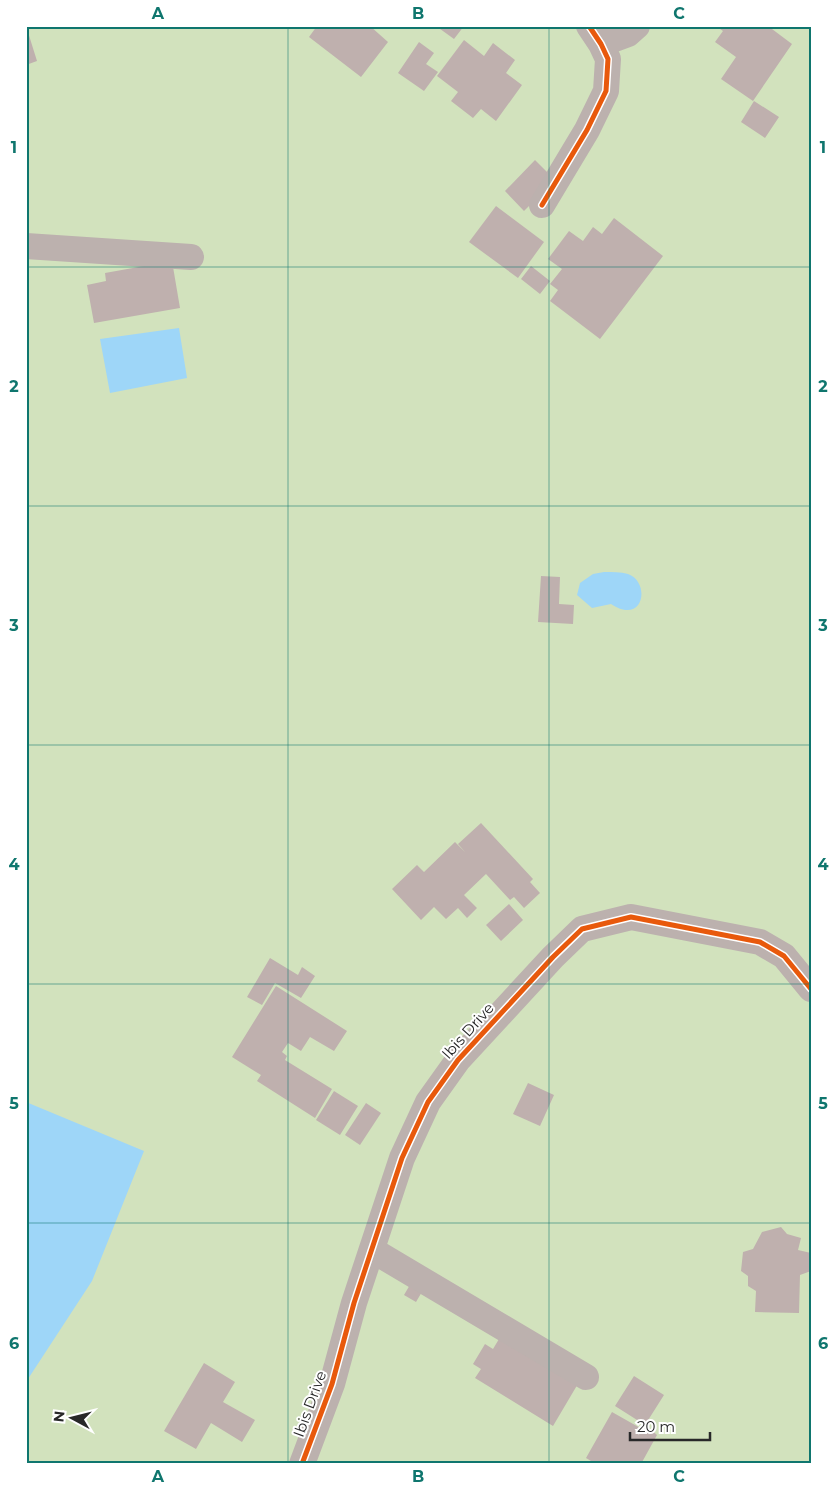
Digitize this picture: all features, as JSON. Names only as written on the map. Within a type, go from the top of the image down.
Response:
[{"type":"street","points":[[542,205],[587,130],[606,91],[608,59],[595,35],[628,34],[637,26]]},
{"type":"street","points":[[26,246],[191,257]]},
{"type":"street","name":"Ibis Drive","points":[[302,1464],[332,1384],[354,1303],[402,1158],[428,1102],[458,1060],[553,957],[582,929],[631,917],[760,942],[784,956],[811,989]]},
{"type":"street","points":[[372,1250],[586,1376]]},
{"type":"green space","points":[[26,26],[811,26],[811,1464],[26,1464]]},
{"type":"water","points":[[179,328],[187,378],[110,393],[100,339]]},
{"type":"water","points":[[604,572],[625,573],[635,578],[640,585],[641,593],[637,606],[631,610],[622,609],[611,604],[592,608],[577,595],[580,583],[593,574]]},
{"type":"water","points":[[26,1102],[144,1151],[92,1281],[26,1382]]},
{"type":"building","points":[[26,26],[35,26],[27,29],[37,61],[26,65]]},
{"type":"building","points":[[317,26],[370,26],[388,42],[361,77],[309,37]]},
{"type":"building","points":[[436,26],[464,26],[454,39]]},
{"type":"building","points":[[716,26],[768,26],[792,44],[753,101],[721,79],[736,57],[715,42],[723,31]]},
{"type":"building","points":[[464,40],[484,56],[493,43],[515,60],[506,73],[522,85],[496,121],[481,109],[473,118],[451,101],[458,92],[437,76]]},
{"type":"building","points":[[419,42],[434,53],[426,64],[438,72],[424,91],[398,73]]},
{"type":"building","points":[[754,101],[779,117],[765,138],[741,122]]},
{"type":"building","points":[[535,160],[555,180],[524,211],[505,191]]},
{"type":"building","points":[[496,206],[544,242],[518,278],[469,242]]},
{"type":"building","points":[[614,218],[663,256],[600,339],[550,301],[558,290],[550,284],[562,269],[548,259],[569,231],[583,241],[593,227],[602,234]]},
{"type":"building","points":[[172,261],[180,308],[94,323],[87,285],[106,281],[105,273]]},
{"type":"building","points":[[531,266],[550,281],[540,294],[521,279]]},
{"type":"building","points":[[541,576],[560,577],[559,604],[574,605],[573,624],[538,622]]},
{"type":"building","points":[[481,823],[533,879],[530,882],[540,893],[524,908],[514,897],[510,900],[486,874],[464,895],[477,908],[467,918],[458,908],[446,919],[434,907],[421,920],[392,889],[417,865],[424,872],[455,842],[465,852],[458,844]]},
{"type":"building","points":[[509,904],[523,920],[501,941],[486,925]]},
{"type":"building","points":[[270,958],[298,975],[302,967],[315,976],[301,998],[275,983],[262,1005],[247,997]]},
{"type":"building","points":[[276,986],[347,1031],[334,1051],[310,1037],[301,1051],[288,1043],[282,1052],[287,1056],[285,1060],[332,1089],[315,1118],[257,1081],[261,1075],[232,1057]]},
{"type":"building","points":[[528,1083],[554,1095],[540,1126],[513,1114]]},
{"type":"building","points":[[334,1091],[358,1106],[340,1135],[316,1120]]},
{"type":"building","points":[[366,1103],[381,1113],[360,1145],[345,1135]]},
{"type":"building","points":[[781,1227],[787,1234],[801,1238],[798,1250],[811,1253],[811,1271],[800,1275],[799,1313],[755,1312],[756,1291],[748,1286],[748,1276],[741,1271],[743,1252],[753,1249],[762,1232]]},
{"type":"building","points":[[411,1283],[423,1290],[416,1302],[404,1295]]},
{"type":"building","points":[[502,1334],[579,1382],[553,1426],[475,1378],[481,1369],[473,1364],[485,1344],[493,1349]]},
{"type":"building","points":[[204,1363],[235,1382],[223,1402],[255,1420],[242,1442],[211,1423],[196,1449],[164,1431]]},
{"type":"building","points":[[634,1376],[664,1395],[645,1425],[615,1406]]},
{"type":"building","points":[[612,1412],[642,1429],[649,1428],[657,1435],[641,1464],[596,1464],[586,1458]]},
{"type":"cycle path","points":[[542,205],[587,130],[606,91],[608,59],[589,26]]},
{"type":"cycle path","points":[[302,1464],[332,1384],[354,1303],[402,1158],[428,1102],[458,1060],[553,957],[582,929],[631,917],[760,942],[784,956],[811,989]]}]
